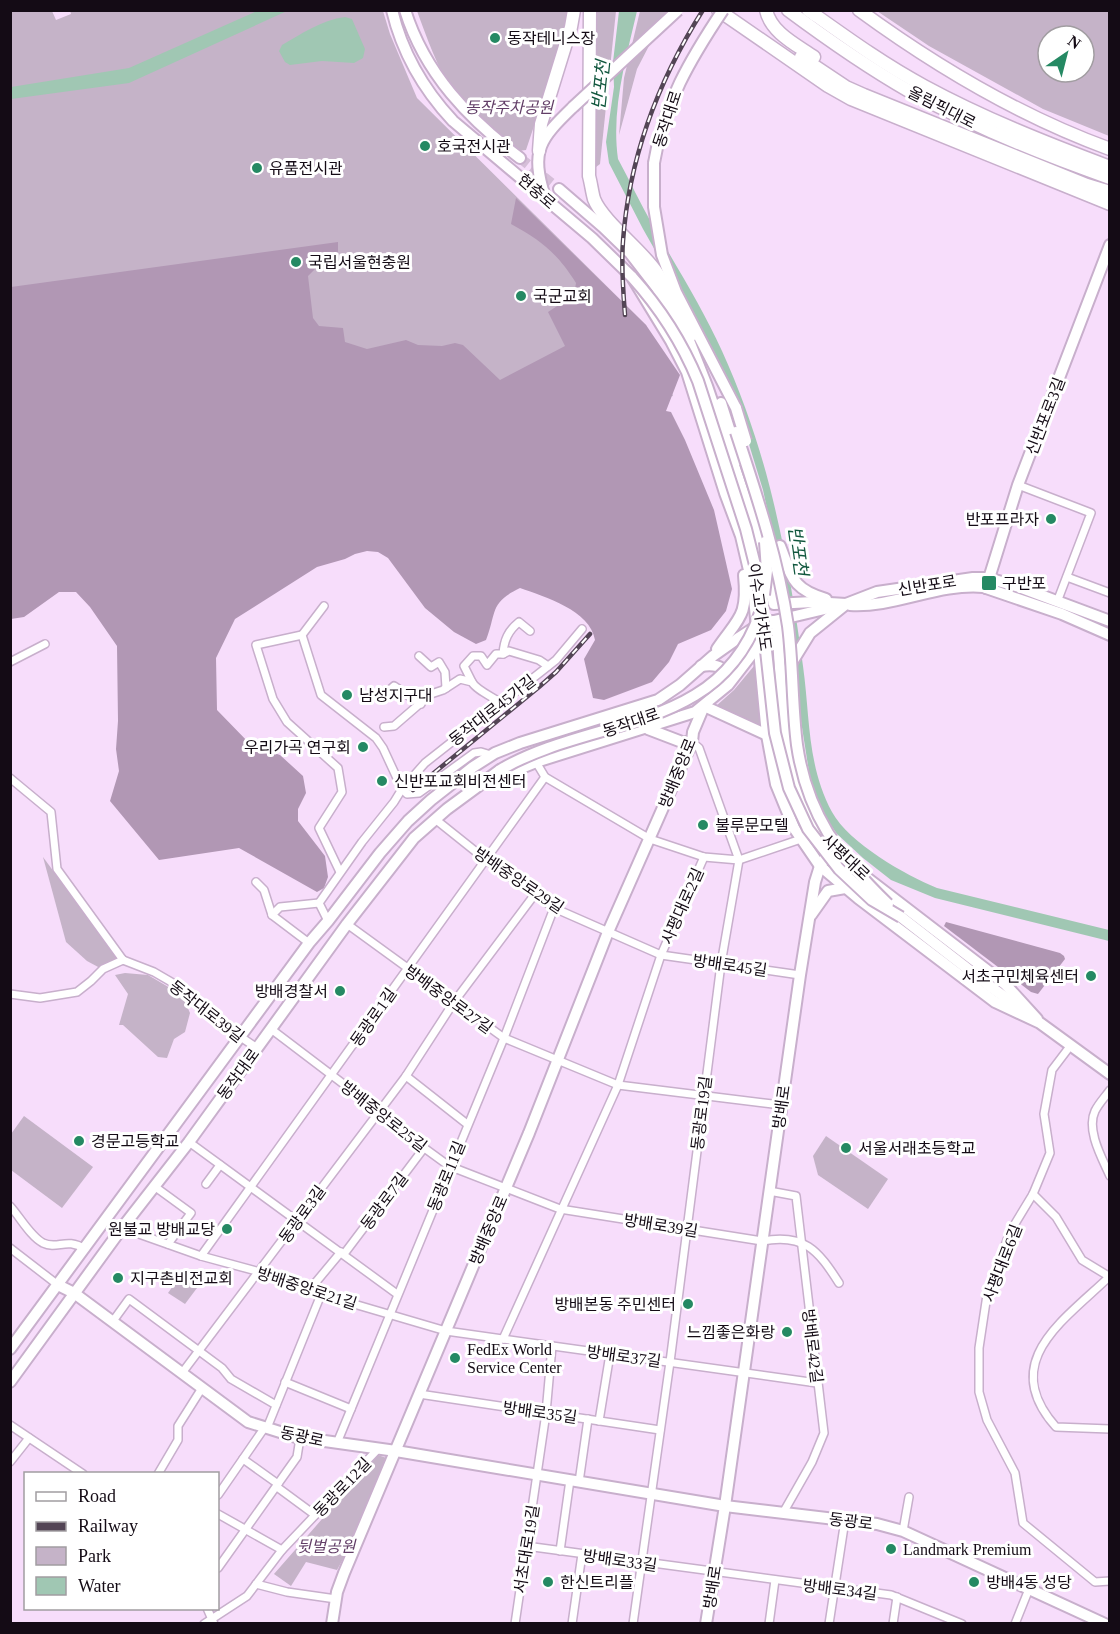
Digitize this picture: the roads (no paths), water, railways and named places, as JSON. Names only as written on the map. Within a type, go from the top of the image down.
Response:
[{"type":"highway","points":[[539,151],[542,124],[574,10]]},
{"type":"highway","points":[[590,10],[589,176],[594,199],[606,216],[654,269],[691,334]]},
{"type":"highway","points":[[718,10],[828,86],[851,99],[1110,204]]},
{"type":"highway","points":[[732,10],[846,87],[1087,185],[1110,192]]},
{"type":"highway","points":[[766,10],[770,22],[777,31],[841,76],[855,84],[906,104],[939,124]]},
{"type":"highway","name":"올림픽대로","points":[[788,10],[863,62],[940,107],[1011,140],[1110,178]]},
{"type":"highway","name":"올림픽대로","points":[[808,10],[860,47],[922,85],[1012,129],[1110,167]]},
{"type":"highway","name":"올림픽대로","points":[[859,10],[940,65],[993,97],[1040,120],[1110,149]]},
{"type":"main road","name":"현충로","points":[[392,10],[395,25],[410,60],[438,105],[453,121],[591,238],[632,277]]},
{"type":"main road","name":"현충로","points":[[405,10],[418,42],[450,95],[487,133],[520,158]]},
{"type":"main road","points":[[545,198],[538,171],[539,151],[550,129],[678,10]]},
{"type":"main road","name":"동작대로","points":[[716,367],[680,301],[669,275],[658,237],[654,207],[654,163],[658,139],[677,86],[723,10]]},
{"type":"main road","points":[[559,189],[630,253],[691,334],[736,432]]},
{"type":"main road","name":"신반포로3길","points":[[987,583],[1018,485],[1110,245]]},
{"type":"main road","name":"동작대로","points":[[632,277],[687,372],[724,493],[741,536],[753,586],[758,646]]},
{"type":"main road","name":"이수고가차도","points":[[632,277],[653,301],[677,335],[689,358],[699,381],[746,529],[758,577],[775,733],[781,761],[798,809],[821,849],[872,900],[901,917],[991,987]]},
{"type":"main road","points":[[672,310],[688,338],[707,386],[759,539],[778,604]]},
{"type":"main road","points":[[716,367],[736,408],[780,546],[796,585],[808,593],[846,604]]},
{"type":"main road","points":[[716,367],[736,432]]},
{"type":"main road","name":"동작대로","points":[[10,1382],[122,1228],[189,1142],[347,924],[414,838],[435,819],[500,770],[532,753],[641,720],[687,701],[710,686],[732,665],[747,644],[760,615],[767,571],[764,540],[722,403]]},
{"type":"main road","name":"이수고가차도","points":[[736,432],[776,561],[788,628],[797,746],[808,793],[823,828],[848,863],[901,917]]},
{"type":"main road","name":"동작대로","points":[[713,656],[744,610],[746,598],[741,536]]},
{"type":"main road","points":[[779,622],[780,546]]},
{"type":"main road","name":"신반포로","points":[[987,583],[1110,635]]},
{"type":"main road","name":"신반포로","points":[[779,622],[846,604],[868,606],[987,583],[1019,587],[1110,621]]},
{"type":"main road","points":[[778,604],[846,604]]},
{"type":"main road","points":[[782,681],[810,633],[846,604]]},
{"type":"main road","name":"동작대로","points":[[483,784],[536,762],[684,717],[704,706],[728,685],[779,622]]},
{"type":"main road","name":"동작대로","points":[[10,1349],[309,943],[408,821],[431,800],[491,755],[546,734],[658,700],[680,685],[713,656],[757,626],[779,622]]},
{"type":"main road","name":"사평대로","points":[[779,622],[786,739],[800,796],[816,829],[880,888],[1005,984],[1040,1023]]},
{"type":"main road","name":"사평대로","points":[[758,646],[767,735],[776,784],[794,828],[801,839],[821,864],[845,888],[995,1002],[1040,1023]]},
{"type":"main road","points":[[701,666],[715,665],[723,669],[727,675],[728,685]]},
{"type":"main road","points":[[704,706],[767,735]]},
{"type":"main road","name":"방배중앙로","points":[[332,1623],[344,1573],[558,1061],[608,932],[692,741],[704,706]]},
{"type":"main road","points":[[647,729],[682,742],[692,741]]},
{"type":"main road","points":[[473,767],[479,769],[484,775],[483,784]]},
{"type":"main road","name":"방배로","points":[[706,1623],[815,882],[821,864],[832,846]]},
{"type":"main road","points":[[821,864],[837,866],[880,888]]},
{"type":"main road","points":[[858,898],[851,887],[853,883],[856,880],[867,881]]},
{"type":"main road","points":[[811,915],[828,891],[845,888]]},
{"type":"main road","name":"사평대로","points":[[991,987],[1110,1074]]},
{"type":"main road","name":"동광로","points":[[58,1285],[74,1293],[113,1321],[248,1422],[266,1428],[300,1438],[396,1451],[725,1506],[877,1524],[903,1531],[1108,1623]]},
{"type":"street","points":[[1018,485],[1091,513],[1057,602]]},
{"type":"street","points":[[1067,577],[1110,593]]},
{"type":"street","points":[[324,606],[302,635],[256,645],[273,699],[287,722],[338,768],[342,792],[319,828],[339,872]]},
{"type":"street","points":[[503,654],[507,635],[519,622],[530,631]]},
{"type":"street","name":"동작대로45가길","points":[[402,789],[425,764],[556,660],[582,629]]},
{"type":"street","points":[[302,635],[321,695],[376,738],[402,789],[339,872],[319,903]]},
{"type":"street","points":[[10,662],[45,644]]},
{"type":"street","points":[[501,704],[490,694],[474,687],[464,666],[473,656],[481,656],[487,664],[496,654],[509,651],[539,660],[548,666]]},
{"type":"street","points":[[419,656],[431,667],[440,662],[445,672],[446,688]]},
{"type":"street","points":[[384,727],[394,726],[431,693],[446,688],[460,679],[472,682]]},
{"type":"street","points":[[384,695],[394,686],[421,704]]},
{"type":"street","name":"동광로19길","points":[[633,1623],[670,1362],[721,964],[739,860],[699,748],[692,741]]},
{"type":"street","name":"동작대로","points":[[402,789],[407,794],[419,793],[474,753],[481,752],[491,755]]},
{"type":"street","points":[[536,762],[545,777],[650,839]]},
{"type":"street","name":"동광로1길","points":[[201,1256],[545,777]]},
{"type":"street","points":[[10,778],[51,812],[57,869],[123,960],[103,969],[77,992],[40,999],[10,994]]},
{"type":"street","name":"방배중앙로29길","points":[[435,819],[485,859],[554,908],[608,932]]},
{"type":"street","name":"사평대로","points":[[650,839],[704,857],[739,860],[801,839]]},
{"type":"street","name":"사평대로2길","points":[[660,955],[704,857]]},
{"type":"street","points":[[256,882],[264,890],[272,915],[309,943]]},
{"type":"street","name":"동광로3길","points":[[182,1373],[406,1076],[454,1002],[535,894]]},
{"type":"street","points":[[319,903],[328,921]]},
{"type":"street","points":[[272,915],[280,907],[319,903]]},
{"type":"street","name":"동광로11길","points":[[337,1443],[449,1166],[504,1038],[554,908]]},
{"type":"street","name":"방배중앙로27길","points":[[347,924],[504,1038],[558,1061],[618,1085],[782,1105]]},
{"type":"street","name":"방배로45길","points":[[608,932],[660,955],[800,975]]},
{"type":"street","points":[[503,1339],[618,1085],[660,955]]},
{"type":"street","name":"동작대로39길","points":[[123,960],[154,972],[185,990],[217,1021],[257,1048]]},
{"type":"street","name":"방배중앙로25길","points":[[271,1029],[379,1111],[400,1131],[449,1166],[505,1189]]},
{"type":"street","name":"사평대로6길","points":[[1071,1045],[1052,1070],[1044,1114],[1050,1154],[1033,1194],[1010,1232],[987,1295],[979,1348],[979,1392],[987,1420],[1015,1473],[1023,1523],[1095,1582],[1110,1581]]},
{"type":"street","points":[[406,1076],[467,1124]]},
{"type":"street","points":[[1110,1090],[1095,1112],[1093,1126],[1094,1137],[1110,1176]]},
{"type":"street","points":[[189,1142],[398,1294]]},
{"type":"street","name":"동광로7길","points":[[311,1288],[343,1253],[424,1148]]},
{"type":"street","points":[[206,1184],[220,1165]]},
{"type":"street","points":[[154,1186],[191,1213],[168,1244]]},
{"type":"street","name":"방배로39길","points":[[505,1189],[560,1209],[762,1241],[778,1238],[801,1241]]},
{"type":"street","name":"방배로42길","points":[[770,1191],[796,1196],[824,1433],[812,1462],[783,1513]]},
{"type":"street","points":[[1033,1194],[1056,1217],[1082,1260],[1109,1277],[1043,1342],[1033,1365],[1034,1390],[1043,1412],[1056,1427],[1110,1429]]},
{"type":"street","points":[[10,1206],[33,1234],[44,1243],[75,1242],[85,1249]]},
{"type":"street","name":"방배중앙로21길","points":[[122,1228],[201,1256],[260,1272],[446,1331]]},
{"type":"street","points":[[801,1241],[810,1246],[839,1283]]},
{"type":"street","points":[[10,1260],[14,1250],[58,1285]]},
{"type":"street","points":[[219,1494],[266,1428],[322,1292]]},
{"type":"street","points":[[113,1321],[129,1299],[222,1368],[231,1379],[276,1405]]},
{"type":"street","name":"방배로37길","points":[[446,1331],[744,1372]]},
{"type":"street","name":"서초대로19길","points":[[515,1623],[538,1475],[552,1346]]},
{"type":"street","points":[[599,1421],[610,1354]]},
{"type":"street","points":[[744,1372],[818,1383]]},
{"type":"street","points":[[285,1382],[351,1409]]},
{"type":"street","points":[[160,1472],[178,1440],[178,1426],[202,1388]]},
{"type":"street","name":"방배로35길","points":[[419,1394],[660,1430]]},
{"type":"street","points":[[560,1551],[588,1419]]},
{"type":"street","points":[[10,1425],[80,1472]]},
{"type":"street","points":[[10,1462],[29,1438]]},
{"type":"street","points":[[219,1567],[297,1457],[300,1438]]},
{"type":"street","name":"동광로12길","points":[[204,1623],[213,1621],[247,1596],[282,1550],[378,1449]]},
{"type":"street","points":[[243,1459],[315,1515]]},
{"type":"street","points":[[903,1531],[909,1497]]},
{"type":"street","points":[[219,1515],[282,1550]]},
{"type":"street","points":[[830,1623],[845,1520]]},
{"type":"street","name":"방배로33길","points":[[526,1546],[715,1572]]},
{"type":"street","points":[[572,1623],[582,1554]]},
{"type":"street","name":"방배로34길","points":[[715,1572],[897,1597],[953,1622],[962,1623]]},
{"type":"street","points":[[769,1623],[775,1580]]},
{"type":"street","points":[[256,1584],[287,1592],[336,1599]]},
{"type":"street","points":[[1015,1623],[1029,1588]]},
{"type":"street","points":[[893,1623],[897,1597]]},
{"type":"water","points":[[257,11],[287,11],[129,83],[11,99],[11,87],[129,68]]},
{"type":"water","name":"반포천","points":[[619,11],[637,11],[618,103],[616,140],[618,159],[722,351],[755,436],[775,510],[789,577],[797,621],[814,759],[824,795],[832,812],[840,824],[864,846],[924,882],[937,888],[1109,930],[1109,941],[935,898],[891,880],[837,834],[823,814],[810,778],[778,559],[763,490],[744,428],[714,354],[643,229],[609,163],[606,142],[614,87],[613,62]]},
{"type":"water","points":[[345,17],[352,19],[365,49],[363,58],[354,63],[322,61],[290,65],[285,62],[279,51],[282,45],[320,24]]},
{"type":"tunnel","points":[[520,158],[559,189]]},
{"type":"railway","points":[[625,315],[623,241],[626,210],[639,150],[659,92],[703,10]]},
{"type":"railway","points":[[413,790],[539,687],[556,672],[590,634]]},
{"type":"place","name":"동작테니스장","points":[[495,38]]},
{"type":"place","name":"호국전시관","points":[[425,146]]},
{"type":"place","name":"유품전시관","points":[[257,168]]},
{"type":"place","name":"국립서울현충원","points":[[296,262]]},
{"type":"place","name":"국군교회","points":[[521,296]]},
{"type":"place","name":"반포프라자","points":[[1051,519]]},
{"type":"place","name":"구반포","points":[[989,583]]},
{"type":"place","name":"남성지구대","points":[[347,695]]},
{"type":"place","name":"우리가곡 연구회","points":[[363,747]]},
{"type":"place","name":"신반포교회비전센터","points":[[382,781]]},
{"type":"place","name":"불루문모텔","points":[[703,825]]},
{"type":"place","name":"서초구민체육센터","points":[[1091,976]]},
{"type":"place","name":"방배경찰서","points":[[340,991]]},
{"type":"place","name":"경문고등학교","points":[[79,1141]]},
{"type":"place","name":"서울서래초등학교","points":[[846,1148]]},
{"type":"place","name":"원불교 방배교당","points":[[227,1229]]},
{"type":"place","name":"지구촌비전교회","points":[[118,1278]]},
{"type":"place","name":"방배본동 주민센터","points":[[688,1304]]},
{"type":"place","name":"느낌좋은화랑","points":[[787,1332]]},
{"type":"place","name":"FedEx World Service Center","points":[[455,1358]]},
{"type":"place","name":"Landmark Premium","points":[[891,1549]]},
{"type":"place","name":"한신트리플","points":[[548,1582]]},
{"type":"place","name":"방배4동 성당","points":[[974,1582]]},
{"type":"park label","name":"동작주차공원","points":[[509,107]]},
{"type":"park label","name":"뒷벌공원","points":[[326,1546]]}]
